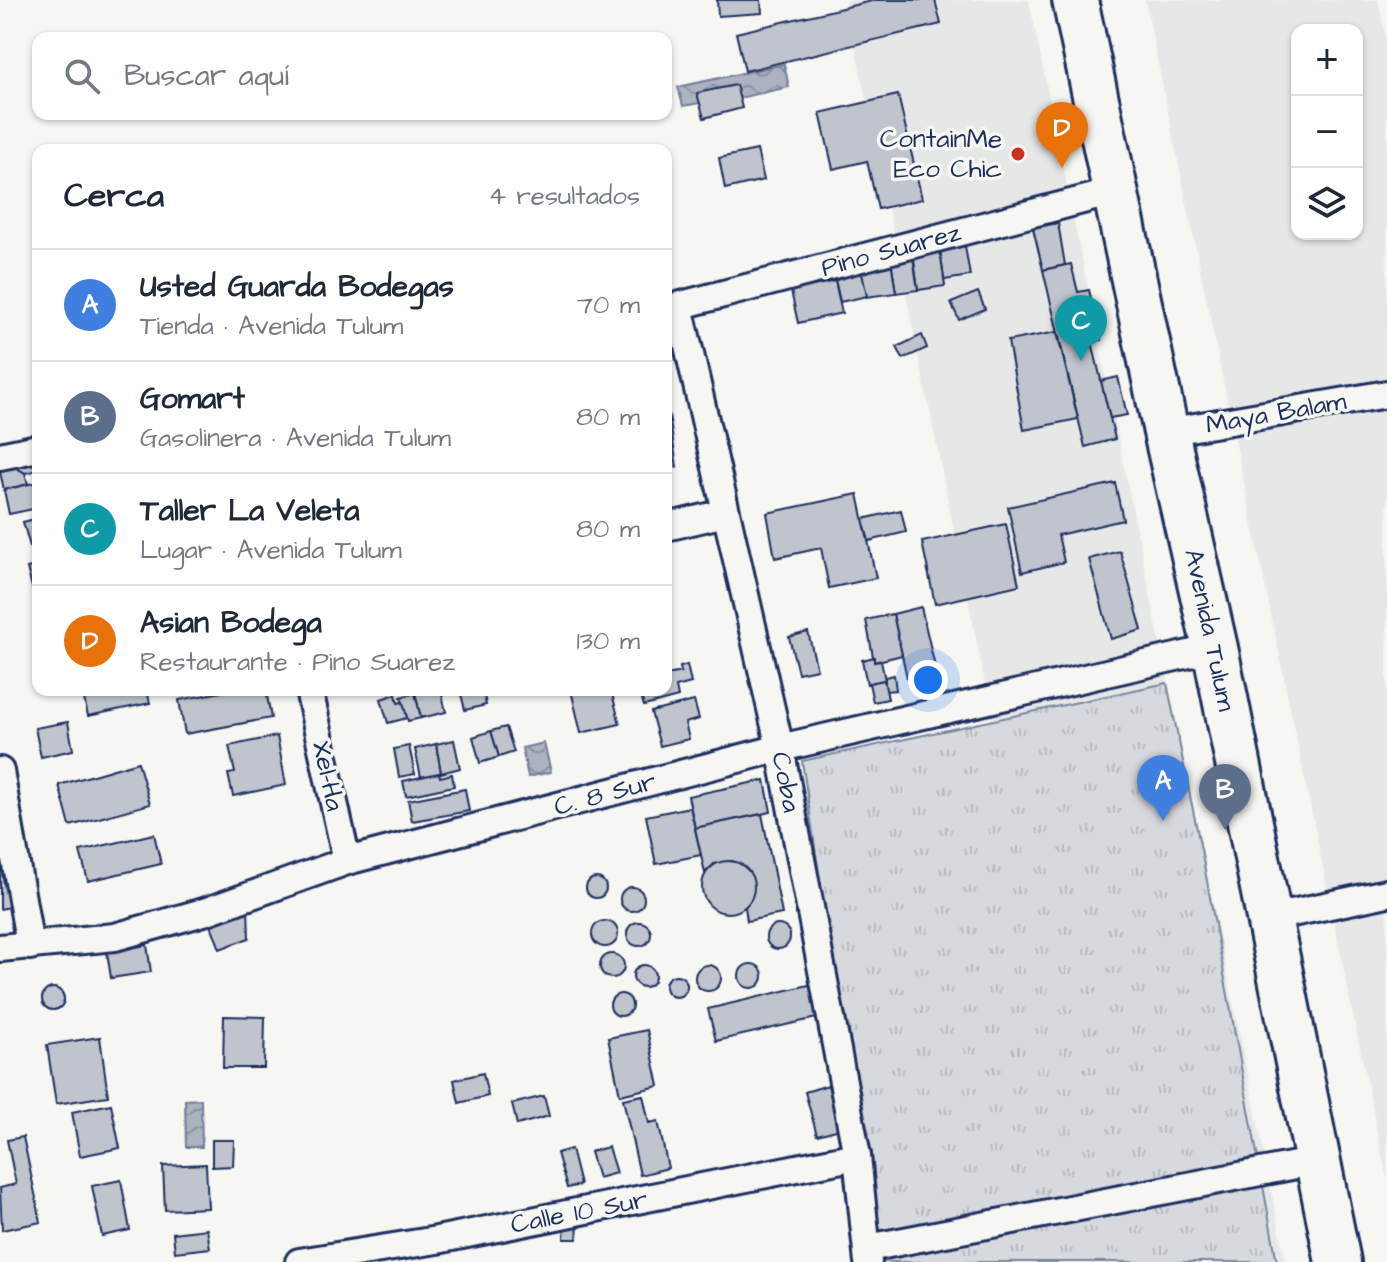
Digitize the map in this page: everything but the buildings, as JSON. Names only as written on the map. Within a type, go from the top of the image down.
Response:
[{"type":"highway","name":"Avenida Tulum","points":[[1075,0],[1215,648],[1338,1262]]},
{"type":"street","name":"Pino Suarez","points":[[672,307],[1117,191]]},
{"type":"street","name":"Coba","points":[[672,307],[725,513],[780,748],[857,1156],[868,1255]]},
{"type":"street","name":"Maya Balam","points":[[1166,432],[1387,394]]},
{"type":"street","points":[[0,456],[32,449]]},
{"type":"street","points":[[672,526],[725,513]]},
{"type":"street","name":"C. 8 Sur","points":[[0,948],[115,937],[207,911],[347,861],[780,748],[1215,648]]},
{"type":"street","name":"Xel-Ha","points":[[310,696],[347,861]]},
{"type":"street","points":[[0,771],[30,946]]},
{"type":"street","points":[[1268,918],[1387,893]]},
{"type":"street","name":"Calle 10 Sur","points":[[299,1262],[371,1257],[857,1156]]},
{"type":"street","points":[[868,1255],[1317,1161]]},
{"type":"shaded area","points":[[846,0],[1029,0],[1286,1262],[1103,1262]]},
{"type":"shaded area","points":[[1145,0],[1378,0],[1387,44],[1387,1180]]},
{"type":"green space","points":[[1167,683],[1202,854],[1277,1262],[878,1262],[802,761]]},
{"type":"water","points":[[784,64],[789,87],[739,98],[698,94],[700,103],[683,106],[678,87]]},
{"type":"water","points":[[544,743],[551,772],[528,777],[522,748]]},
{"type":"water","points":[[201,1099],[202,1147],[186,1147],[185,1100]]},
{"type":"place","name":"ContainMe Eco Chic","points":[[1018,154]]},
{"type":"place","name":"Asian Bodega","points":[[1062,168]]},
{"type":"place","name":"Taller La Veleta","points":[[1081,361]]},
{"type":"place","name":"Usted Guarda Bodegas","points":[[1163,821]]},
{"type":"place","name":"Gomart","points":[[1225,830]]}]
